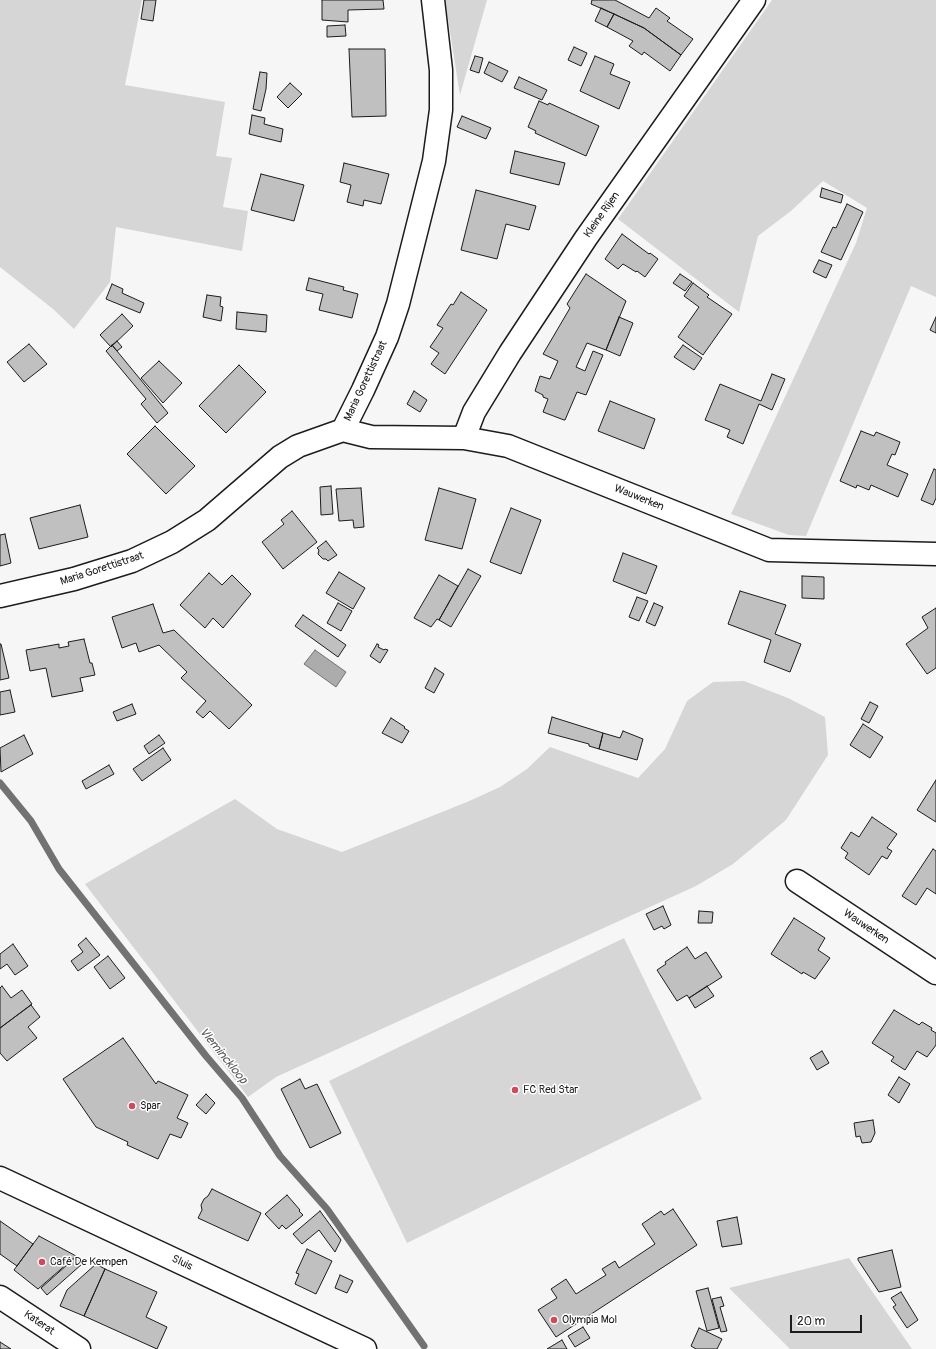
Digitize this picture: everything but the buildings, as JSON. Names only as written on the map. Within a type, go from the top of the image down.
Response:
[{"type":"street","name":"Maria Gorettistraat","points":[[0,596],[74,579],[132,561],[172,542],[207,520],[280,457],[298,446],[343,430],[387,337],[398,304],[434,161],[441,110],[441,70],[433,0]]},
{"type":"street","name":"Kleine Rijen","points":[[464,438],[474,412],[510,353],[581,245],[754,0]]},
{"type":"street","name":"Wauwerken","points":[[343,430],[371,437],[464,438],[508,446],[769,550],[936,554]]},
{"type":"street","name":"Wauwerken","points":[[797,881],[936,973]]},
{"type":"street","name":"Sluis","points":[[0,1178],[365,1349]]},
{"type":"street","name":"Katerat","points":[[0,1297],[79,1349]]},
{"type":"shaded area","points":[[0,0],[142,0],[125,85],[225,102],[216,156],[232,158],[223,207],[248,211],[242,251],[116,227],[110,282],[74,329],[53,309],[0,267]]},
{"type":"shaded area","points":[[445,0],[487,0],[460,95]]},
{"type":"shaded area","points":[[772,0],[936,0],[936,297],[911,286],[806,536],[789,535],[731,514],[856,243],[867,208],[823,181],[791,211],[758,236],[739,312],[618,219]]},
{"type":"shaded area","points":[[315,650],[346,672],[336,687],[304,664]]},
{"type":"shaded area","points":[[744,681],[788,698],[825,717],[828,755],[786,820],[733,864],[696,886],[276,1077],[248,1097],[85,884],[235,799],[277,829],[342,852],[467,802],[500,787],[527,769],[550,747],[638,778],[665,749],[687,701],[713,682]]},
{"type":"shaded area","name":"FC Red Star","points":[[624,938],[702,1099],[407,1243],[329,1081]]},
{"type":"shaded area","points":[[849,1258],[912,1349],[790,1349],[729,1288]]},
{"type":"waterway","name":"Vleminckloop","points":[[0,783],[31,821],[59,869],[206,1056],[242,1098],[280,1156],[327,1209],[424,1346]]},
{"type":"place","name":"FC Red Star","points":[[515,1090]]},
{"type":"place","name":"Spar","points":[[132,1106]]},
{"type":"place","name":"Café De Kempen","points":[[42,1262]]},
{"type":"place","name":"Olympia Mol","points":[[554,1320]]}]
